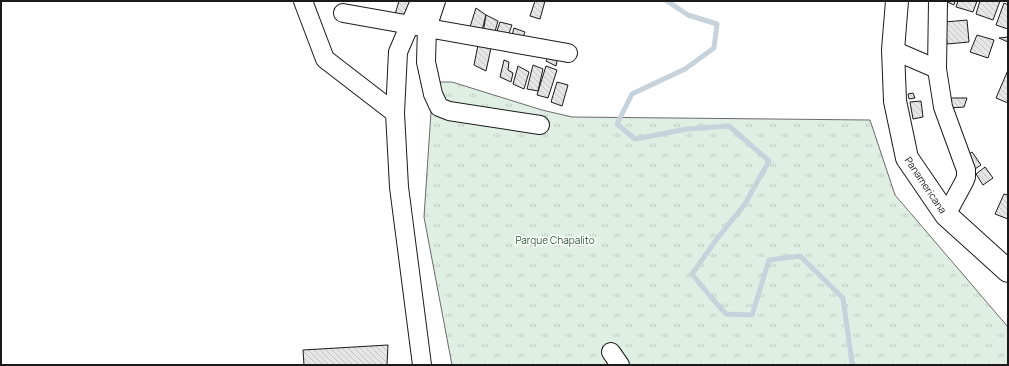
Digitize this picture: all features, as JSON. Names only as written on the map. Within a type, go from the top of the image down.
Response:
[{"type":"main road","name":"Panamericana","points":[[897,1],[893,50],[895,101],[906,158],[946,215],[1008,271]]},
{"type":"street","points":[[303,1],[325,59],[395,113]]},
{"type":"street","points":[[420,1],[398,52],[395,113],[399,187],[422,365]]},
{"type":"street","points":[[436,1],[427,28],[426,62],[433,94],[439,107],[450,111],[540,125]]},
{"type":"street","points":[[938,1],[937,69],[943,108],[966,170],[964,182],[946,215]]},
{"type":"street","points":[[343,13],[568,53]]},
{"type":"street","points":[[893,50],[937,69]]},
{"type":"green space","name":"Parque Chapalito","points":[[433,82],[452,82],[542,110],[572,117],[870,120],[895,195],[1008,327],[1008,365],[452,365],[424,217]]},
{"type":"building","points":[[399,1],[412,1],[406,24],[393,21]]},
{"type":"building","points":[[535,1],[545,1],[540,19],[530,16]]},
{"type":"building","points":[[945,1],[955,1],[954,5]]},
{"type":"building","points":[[958,1],[977,1],[973,12],[956,7]]},
{"type":"building","points":[[980,1],[1000,1],[993,20],[976,14]]},
{"type":"building","points":[[1004,3],[1008,5],[1008,29],[996,25]]},
{"type":"building","points":[[476,8],[486,15],[481,34],[469,30]]},
{"type":"building","points":[[486,15],[498,21],[494,35],[483,33]]},
{"type":"building","points":[[967,20],[969,42],[947,44],[945,22]]},
{"type":"building","points":[[500,22],[512,25],[507,39],[495,37]]},
{"type":"building","points":[[514,28],[525,32],[521,42],[511,39]]},
{"type":"building","points":[[977,35],[994,40],[988,58],[970,52]]},
{"type":"building","points":[[1008,37],[1008,42],[999,38]]},
{"type":"building","points":[[478,45],[491,48],[486,71],[474,65]]},
{"type":"building","points":[[550,54],[558,56],[556,66],[546,61]]},
{"type":"building","points":[[504,60],[509,62],[508,70],[513,73],[511,82],[500,77]]},
{"type":"building","points":[[533,65],[543,69],[538,91],[527,89]]},
{"type":"building","points":[[518,66],[529,72],[524,89],[513,84]]},
{"type":"building","points":[[546,66],[557,70],[548,98],[537,95]]},
{"type":"building","points":[[1008,70],[1008,103],[996,98]]},
{"type":"building","points":[[557,82],[568,85],[562,106],[551,102]]},
{"type":"building","points":[[913,93],[915,98],[909,99],[908,94]]},
{"type":"building","points":[[949,98],[967,98],[964,107],[949,108]]},
{"type":"building","points":[[921,101],[923,117],[913,119],[910,102]]},
{"type":"building","points":[[972,152],[981,165],[972,171],[963,158]]},
{"type":"building","points":[[985,167],[993,178],[983,185],[976,174]]},
{"type":"building","points":[[1004,194],[1008,195],[1008,219],[995,214]]},
{"type":"building","points":[[388,345],[387,365],[304,365],[303,350]]},
{"type":"waterway","points":[[667,1],[688,15],[717,24],[714,48],[685,69],[632,94],[617,124],[635,139],[687,129],[729,126],[769,161],[745,204],[716,240],[692,274],[726,314],[752,315],[769,260],[800,256],[843,298],[852,363],[854,365]]}]
